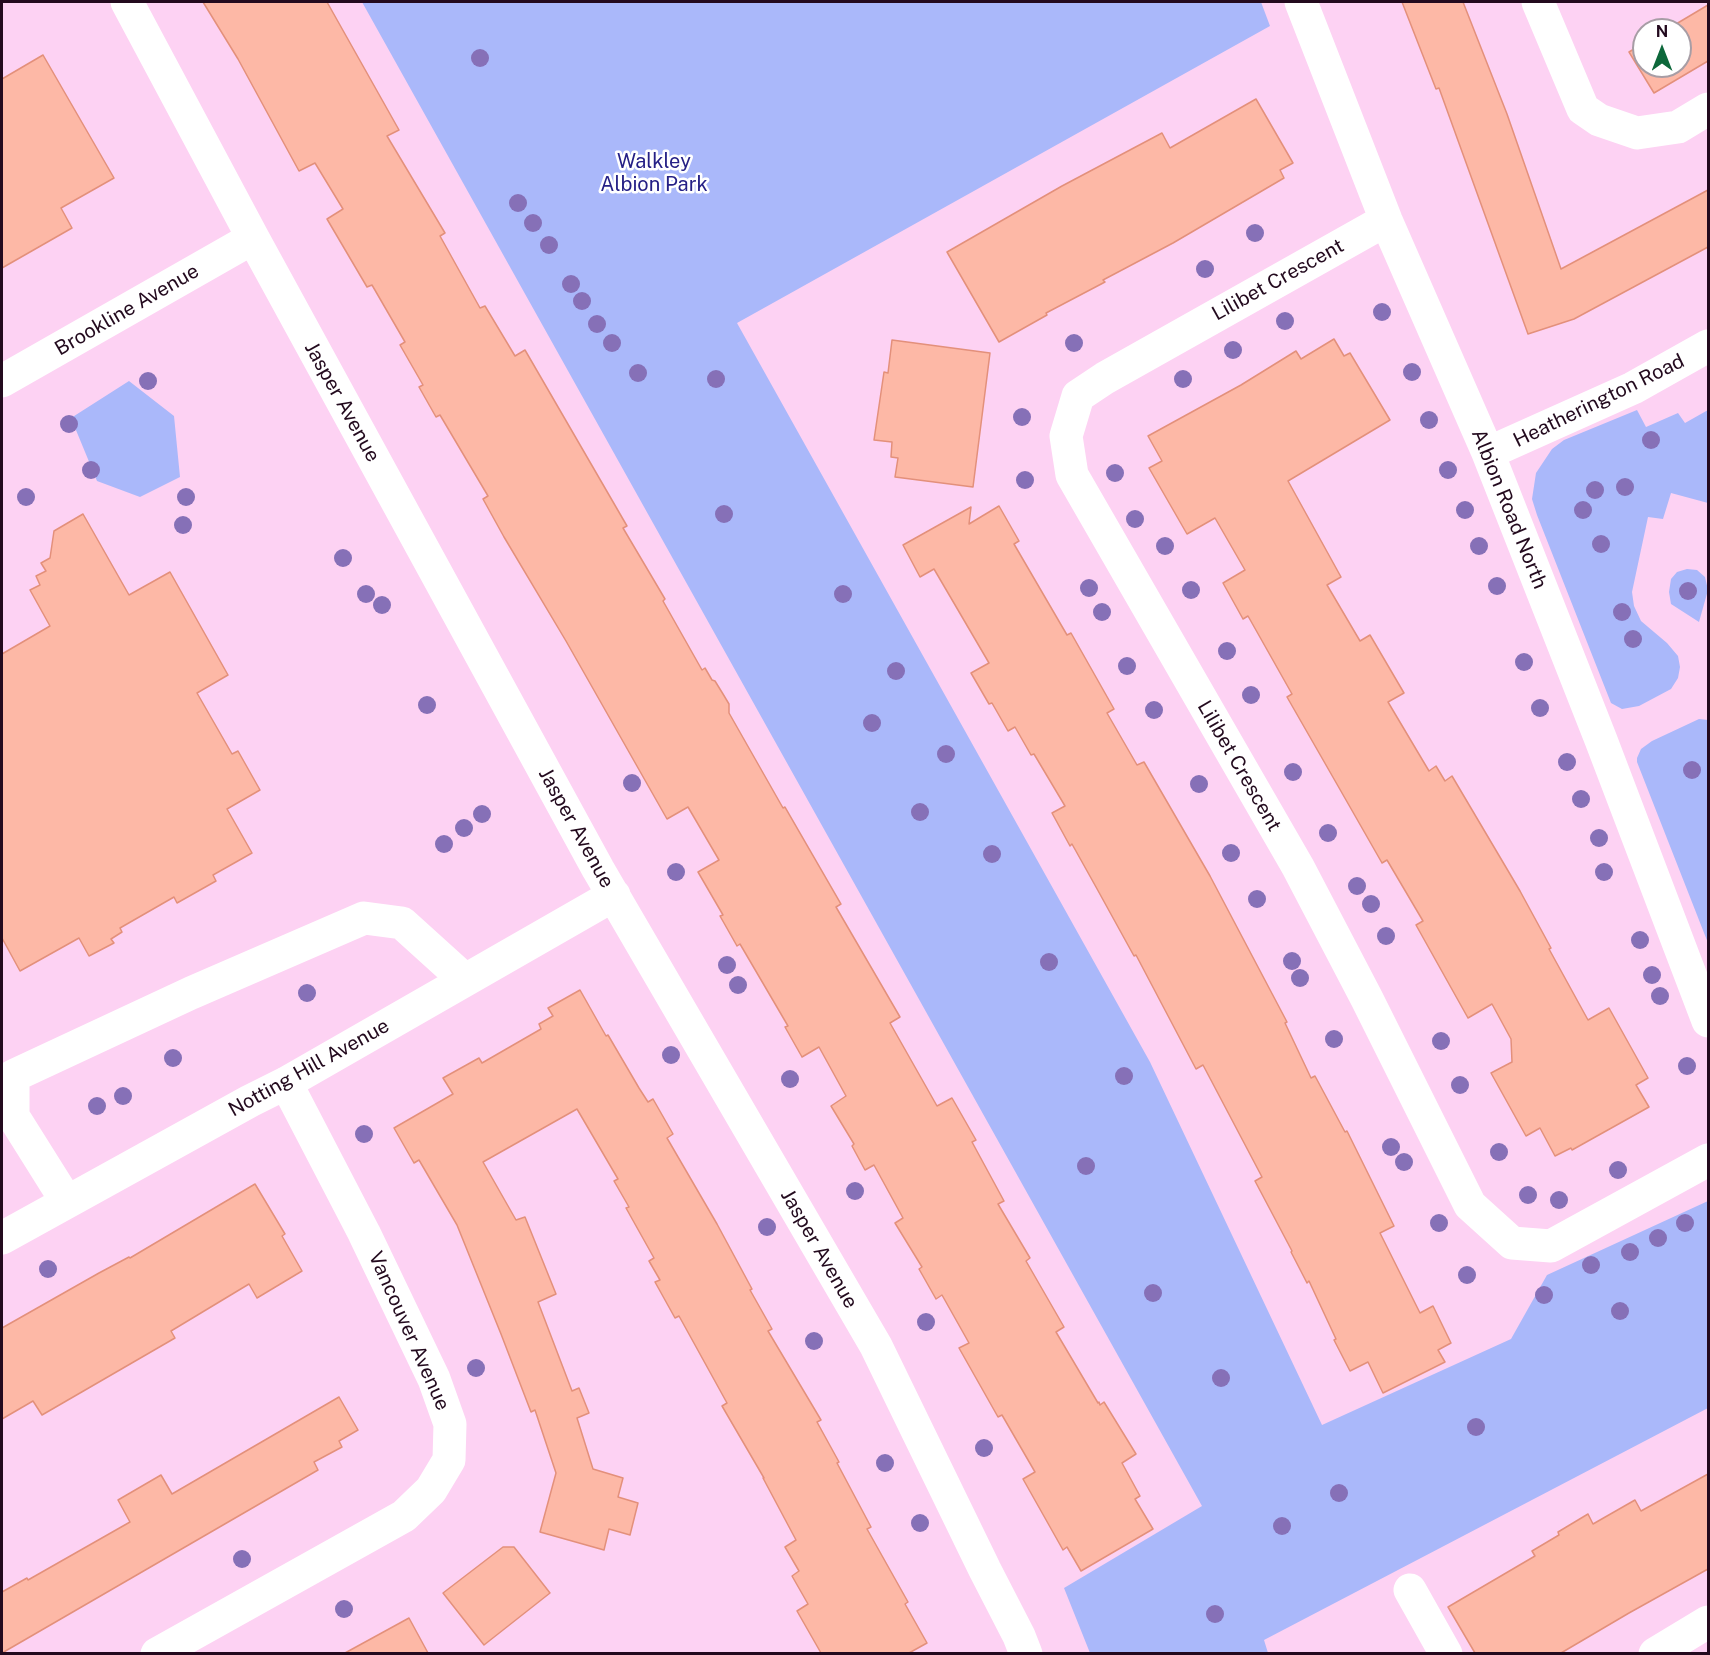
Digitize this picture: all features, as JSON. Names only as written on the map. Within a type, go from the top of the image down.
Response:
[{"type":"street","name":"Jasper Avenue","points":[[127,2],[253,238],[592,859],[876,1346],[1026,1653]]},
{"type":"street","name":"Albion Road North","points":[[1301,2],[1386,220],[1488,453],[1606,751],[1708,1021]]},
{"type":"street","points":[[1538,2],[1583,110],[1599,120],[1637,133],[1678,127],[1708,109]]},
{"type":"street","name":"Lilibet Crescent","points":[[1386,220],[1105,378],[1078,396],[1066,436],[1072,475],[1298,867],[1470,1205],[1512,1243],[1551,1246],[1708,1160]]},
{"type":"street","name":"Brookline Avenue","points":[[2,381],[253,238]]},
{"type":"street","name":"Heatherington Road","points":[[1488,453],[1633,388],[1708,346]]},
{"type":"street","name":"Notting Hill Avenue","points":[[2,1238],[286,1083],[614,895]]},
{"type":"street","points":[[67,1202],[13,1116],[13,1076],[191,993],[364,918],[402,923],[465,980]]},
{"type":"street","name":"Vancouver Avenue","points":[[157,1653],[404,1516],[431,1490],[448,1460],[450,1424],[434,1379],[364,1233],[286,1083]]},
{"type":"street","points":[[1410,1590],[1446,1653]]},
{"type":"street","points":[[1655,1653],[1708,1622]]},
{"type":"green space","name":"Walkley Albion Park","points":[[362,2],[1261,2],[1270,26],[737,323],[1150,1062],[1322,1425],[1511,1339],[1547,1275],[1708,1201],[1708,1408],[1264,1640],[1268,1653],[1090,1653],[1064,1588],[1202,1506]]},
{"type":"green space","points":[[129,381],[174,416],[180,477],[140,497],[97,481],[71,418]]},
{"type":"green space","points":[[1637,410],[1646,427],[1678,413],[1685,423],[1708,410],[1708,503],[1671,493],[1663,519],[1648,517],[1632,592],[1634,606],[1641,621],[1667,643],[1678,656],[1680,667],[1678,678],[1671,689],[1639,706],[1622,709],[1611,703],[1532,499],[1536,473],[1552,449],[1564,440]]},
{"type":"green space","points":[[1687,569],[1697,570],[1705,577],[1708,590],[1699,622],[1671,604],[1669,592],[1671,579],[1677,572]]},
{"type":"green space","points":[[1699,719],[1708,720],[1708,943],[1637,762],[1641,749],[1652,741]]},
{"type":"building","points":[[203,2],[327,2],[399,130],[387,136],[445,233],[440,236],[480,308],[485,306],[515,356],[525,350],[627,526],[623,528],[665,599],[663,601],[702,670],[705,668],[729,704],[729,713],[841,904],[836,907],[900,1017],[890,1023],[937,1106],[952,1098],[976,1140],[972,1142],[1004,1201],[998,1204],[1030,1258],[1026,1261],[1064,1327],[1056,1332],[1098,1403],[1100,1405],[1104,1402],[1136,1454],[1122,1463],[1140,1496],[1135,1499],[1153,1529],[1081,1571],[1067,1547],[1063,1550],[1023,1479],[1035,1472],[1002,1415],[998,1417],[959,1348],[969,1343],[942,1295],[936,1299],[919,1269],[922,1267],[895,1223],[903,1218],[874,1165],[865,1170],[852,1146],[854,1144],[831,1106],[846,1096],[819,1047],[802,1057],[785,1027],[788,1026],[740,944],[737,946],[720,916],[723,915],[698,872],[719,860],[688,807],[667,819],[504,537],[483,499],[488,496],[440,415],[436,417],[419,387],[423,385],[400,345],[405,342],[372,285],[367,287],[327,219],[343,209],[315,163],[299,171],[238,59]]},
{"type":"building","points":[[1402,2],[1463,2],[1507,114],[1561,269],[1708,190],[1708,247],[1574,319],[1528,334],[1439,88],[1436,89]]},
{"type":"building","points":[[1708,5],[1708,61],[1692,70],[1692,18],[1686,18]]},
{"type":"building","points":[[43,55],[114,178],[61,208],[72,228],[2,268],[2,79]]},
{"type":"building","points":[[1645,78],[1679,78],[1654,93]]},
{"type":"building","points":[[1256,99],[1293,163],[1280,170],[1284,178],[1173,243],[1103,280],[1105,282],[1046,313],[1047,315],[999,342],[947,252],[1062,186],[1162,133],[1170,148]]},
{"type":"building","points":[[1334,339],[1344,356],[1350,353],[1390,420],[1288,481],[1341,577],[1327,585],[1360,641],[1370,635],[1404,693],[1388,702],[1429,771],[1436,766],[1445,781],[1452,776],[1520,891],[1588,1020],[1609,1008],[1648,1078],[1636,1085],[1649,1107],[1572,1150],[1571,1148],[1555,1156],[1540,1128],[1526,1136],[1491,1073],[1512,1062],[1511,1039],[1492,1004],[1468,1018],[1416,925],[1423,921],[1387,860],[1382,863],[1287,697],[1292,694],[1248,616],[1243,619],[1223,583],[1245,570],[1215,518],[1187,534],[1149,468],[1162,461],[1148,436],[1241,385],[1296,351],[1301,359]]},
{"type":"building","points":[[892,340],[990,353],[973,487],[895,477],[898,458],[891,457],[892,442],[874,440],[884,372],[888,373]]},
{"type":"building","points":[[999,506],[1019,541],[1014,544],[1067,635],[1071,633],[1114,709],[1107,713],[1137,765],[1144,762],[1210,876],[1287,1022],[1285,1023],[1311,1078],[1315,1076],[1345,1132],[1347,1131],[1394,1226],[1380,1233],[1420,1313],[1433,1306],[1451,1343],[1438,1350],[1445,1362],[1383,1393],[1368,1362],[1350,1371],[1309,1281],[1307,1283],[1255,1181],[1262,1177],[1203,1065],[1196,1069],[1136,955],[1134,956],[1072,844],[1070,846],[1052,813],[1065,806],[1015,727],[1008,731],[971,673],[989,663],[934,569],[920,577],[903,545],[971,507],[969,524]]},
{"type":"building","points":[[83,514],[129,595],[170,572],[228,675],[197,693],[232,754],[238,751],[260,790],[227,809],[252,853],[213,875],[216,881],[177,903],[174,897],[120,928],[122,932],[111,939],[114,943],[89,956],[79,938],[20,971],[2,938],[2,654],[50,626],[30,590],[40,585],[36,576],[46,571],[41,563],[50,558],[54,531]]},
{"type":"building","points":[[580,990],[648,1102],[653,1099],[673,1134],[667,1138],[752,1289],[750,1290],[772,1329],[768,1331],[821,1420],[817,1422],[871,1527],[867,1529],[908,1602],[905,1604],[927,1643],[909,1653],[821,1653],[797,1611],[808,1604],[792,1576],[799,1571],[785,1547],[796,1540],[764,1478],[722,1406],[727,1403],[679,1316],[675,1318],[655,1282],[660,1280],[649,1261],[654,1258],[626,1208],[629,1207],[614,1181],[618,1179],[577,1109],[483,1162],[516,1220],[525,1217],[556,1294],[538,1302],[572,1391],[579,1388],[589,1413],[577,1418],[593,1469],[623,1478],[618,1497],[638,1503],[630,1535],[609,1529],[604,1550],[540,1532],[556,1473],[535,1410],[531,1412],[457,1225],[419,1160],[414,1163],[394,1128],[453,1094],[443,1078],[479,1058],[482,1063],[541,1029],[539,1024],[553,1016],[548,1008]]},
{"type":"building","points":[[255,1184],[285,1234],[282,1236],[302,1271],[257,1298],[249,1284],[171,1331],[175,1338],[42,1415],[33,1401],[2,1419],[2,1328],[130,1258]]},
{"type":"building","points":[[339,1397],[358,1430],[339,1441],[342,1447],[314,1462],[318,1470],[2,1653],[2,1592],[27,1578],[28,1580],[130,1522],[118,1500],[161,1475],[172,1494]]},
{"type":"building","points":[[1708,1474],[1708,1569],[1561,1653],[1475,1653],[1448,1607],[1535,1556],[1532,1551],[1588,1514],[1593,1524],[1635,1500],[1641,1511]]},
{"type":"building","points":[[503,1547],[514,1547],[550,1593],[484,1645],[443,1593]]},
{"type":"building","points":[[409,1618],[428,1653],[345,1653]]}]
